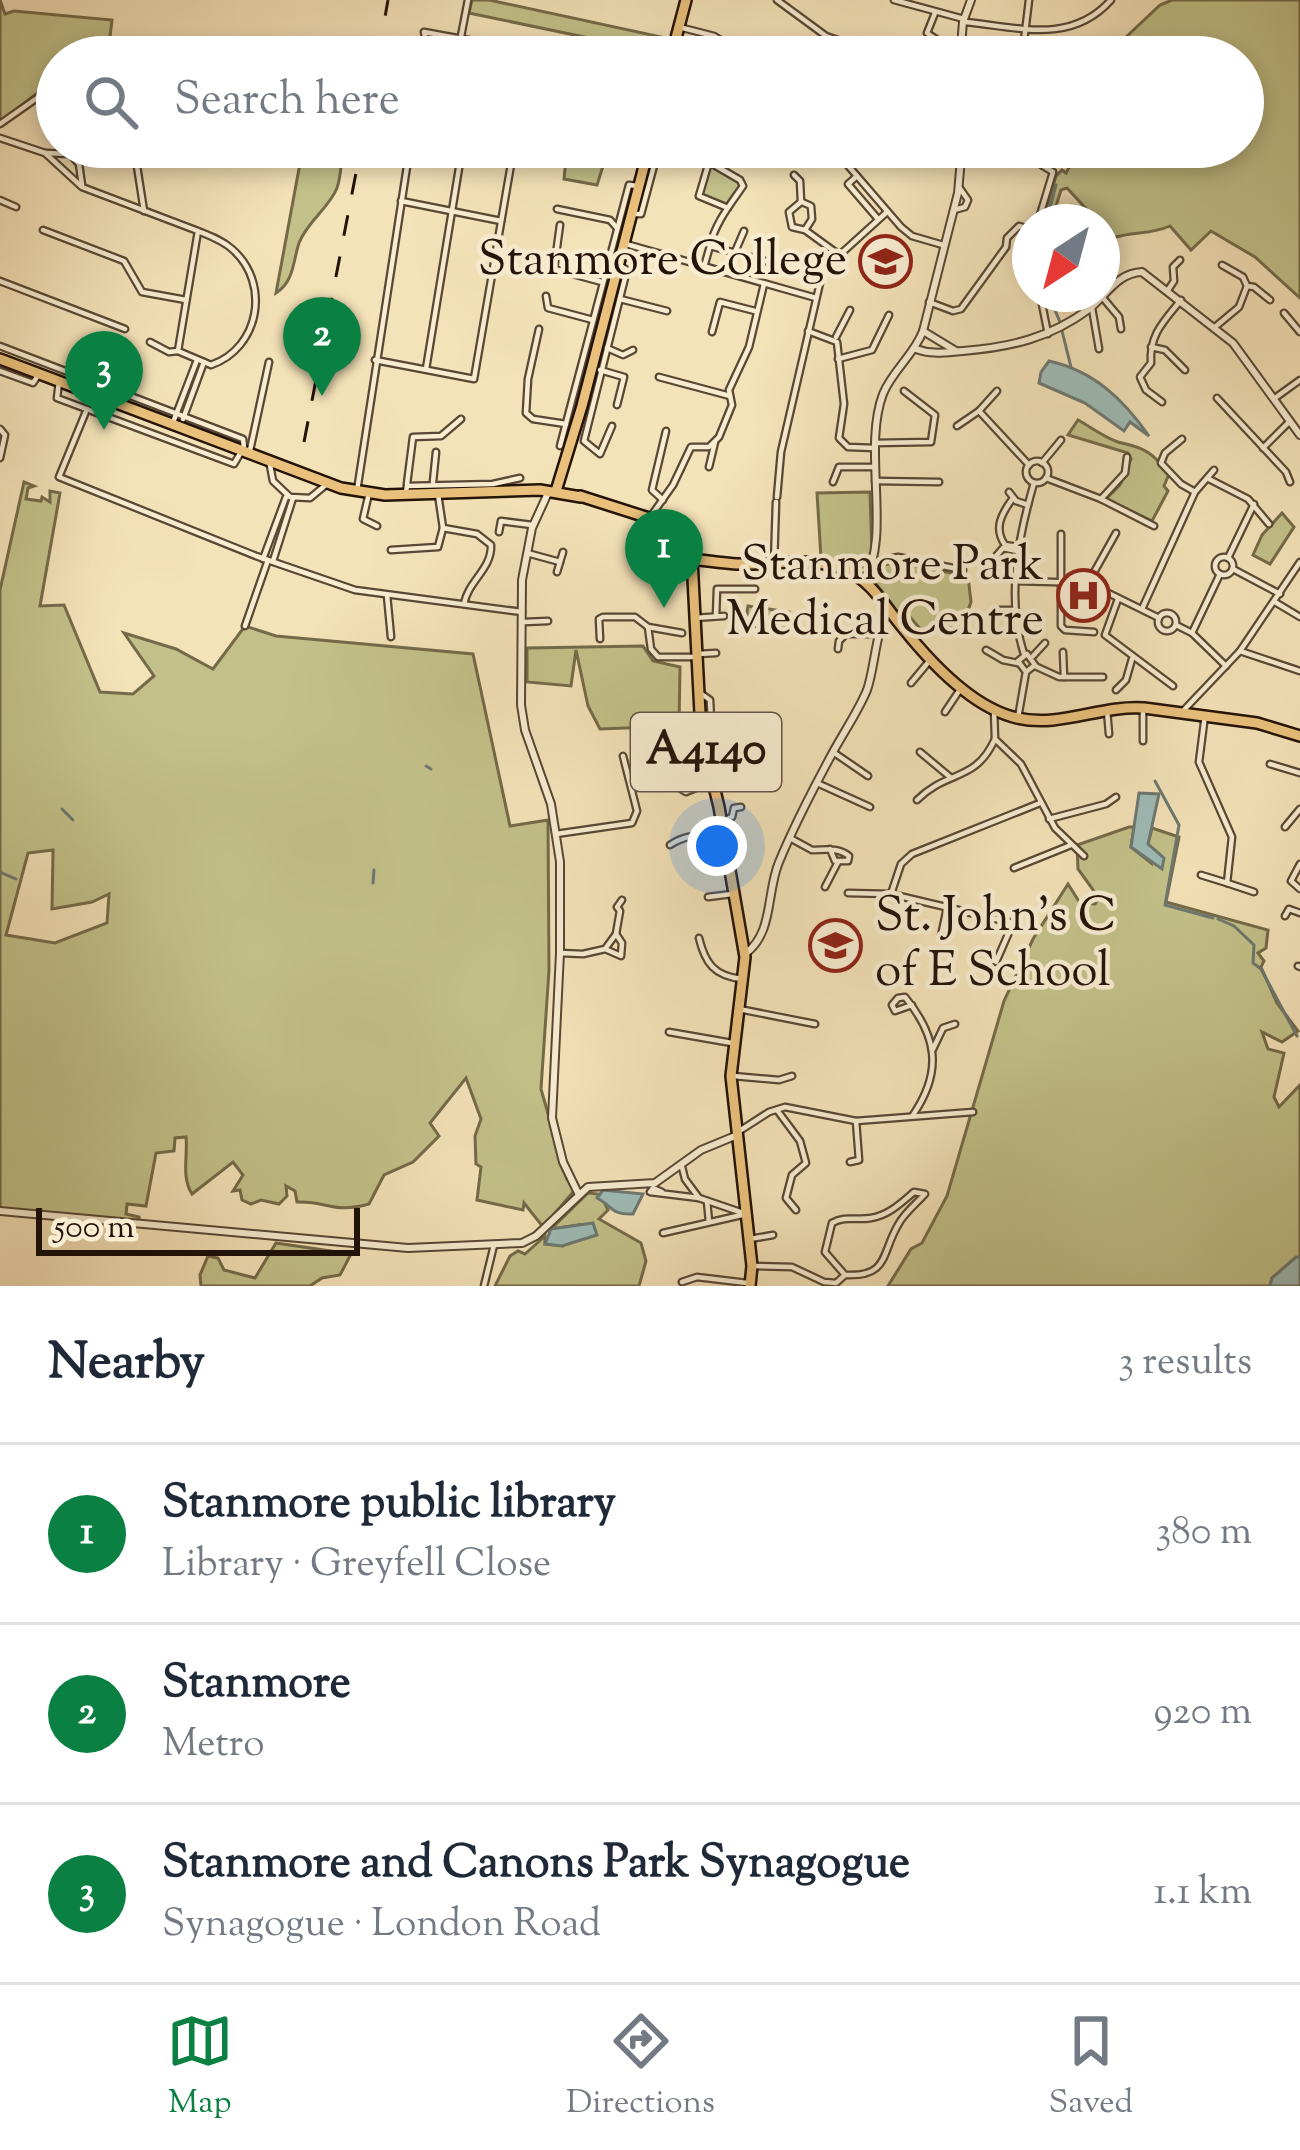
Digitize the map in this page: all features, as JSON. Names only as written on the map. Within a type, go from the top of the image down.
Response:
[{"type":"main road","points":[[677,36],[686,0]]},
{"type":"main road","points":[[563,492],[561,476],[582,420],[577,405],[590,374],[644,168]]},
{"type":"main road","points":[[0,359],[20,360],[39,374],[178,421],[244,453],[327,484],[363,492],[482,488],[563,492],[649,518],[692,560],[822,563],[844,568],[864,581],[931,659],[963,687],[994,709],[1018,718],[1053,723],[1107,710],[1144,708],[1257,723],[1300,736]]},
{"type":"main road","name":"A4140","points":[[692,560],[700,728],[746,951],[731,1076],[751,1278]]},
{"type":"street","points":[[425,36],[424,32],[461,36],[468,0]]},
{"type":"street","points":[[777,0],[826,36]]},
{"type":"street","points":[[894,0],[963,20],[1052,32],[1079,25],[1111,0]]},
{"type":"street","points":[[962,36],[971,0]]},
{"type":"street","points":[[1026,36],[1029,0]]},
{"type":"street","points":[[931,36],[927,34],[935,13]]},
{"type":"street","points":[[679,27],[714,36]]},
{"type":"street","points":[[0,124],[36,99]]},
{"type":"street","points":[[0,138],[36,150]]},
{"type":"street","points":[[61,168],[82,187],[198,232],[235,252],[250,274],[256,298],[254,320],[238,347],[222,361],[201,361],[150,342]]},
{"type":"street","points":[[80,168],[82,187]]},
{"type":"street","points":[[137,168],[144,211]]},
{"type":"street","points":[[377,526],[363,519],[363,492],[375,361],[406,168]]},
{"type":"street","points":[[426,370],[459,168]]},
{"type":"street","points":[[375,361],[474,379],[510,168]]},
{"type":"street","points":[[557,209],[610,220],[641,214],[653,168]]},
{"type":"street","points":[[707,168],[699,196],[728,208]]},
{"type":"street","points":[[704,267],[715,227],[743,186],[721,168]]},
{"type":"street","points":[[849,168],[912,236],[944,245]]},
{"type":"street","points":[[864,581],[875,562],[875,445],[884,393],[916,350],[923,331],[960,168]]},
{"type":"street","points":[[1043,204],[1053,172],[1046,168]]},
{"type":"street","points":[[794,175],[800,181],[801,202]]},
{"type":"street","points":[[856,176],[848,184],[878,219]]},
{"type":"street","points":[[0,200],[16,207]]},
{"type":"street","points":[[401,201],[501,221]]},
{"type":"street","points":[[805,230],[812,213],[811,206],[801,202],[794,204],[787,219],[838,254]]},
{"type":"street","points":[[774,564],[781,452],[824,270],[887,212]]},
{"type":"street","points":[[602,282],[614,268],[617,228],[628,217]]},
{"type":"street","points":[[610,220],[617,228]]},
{"type":"street","points":[[560,225],[554,269],[602,282],[610,295],[607,348],[590,374]]},
{"type":"street","points":[[43,230],[124,261],[142,292],[186,300]]},
{"type":"street","points":[[735,253],[744,231]]},
{"type":"street","points":[[178,351],[198,232]]},
{"type":"street","points":[[929,302],[961,309],[1012,233]]},
{"type":"street","points":[[625,244],[817,298]]},
{"type":"street","points":[[710,245],[773,263]]},
{"type":"street","points":[[1168,290],[1174,281],[1173,266],[1180,260]]},
{"type":"street","points":[[1215,327],[1239,307],[1247,286],[1243,277],[1222,265]]},
{"type":"street","points":[[1120,279],[1142,272],[1215,327],[1246,358],[1300,435]]},
{"type":"street","points":[[0,281],[125,329]]},
{"type":"street","points":[[709,466],[732,405],[729,390],[749,347],[764,284]]},
{"type":"street","points":[[1247,286],[1255,286],[1270,300]]},
{"type":"street","points":[[610,295],[667,311]]},
{"type":"street","points":[[610,295],[593,320],[583,438],[600,454],[612,426]]},
{"type":"street","points":[[546,296],[548,308],[593,320]]},
{"type":"street","points":[[1162,402],[1146,390],[1140,377],[1151,363],[1155,332],[1181,300]]},
{"type":"street","points":[[712,332],[720,302],[756,311]]},
{"type":"street","points":[[1239,307],[1249,315]]},
{"type":"street","points":[[850,310],[835,338],[844,404],[839,438],[848,447],[931,442],[937,418],[904,391]]},
{"type":"street","points":[[1044,312],[1048,334]]},
{"type":"street","points":[[916,350],[999,349],[1048,334],[1083,312]]},
{"type":"street","points":[[1089,312],[1099,350]]},
{"type":"street","points":[[1115,312],[1121,329]]},
{"type":"street","points":[[1284,313],[1300,332]]},
{"type":"street","points":[[838,359],[872,350],[889,315]]},
{"type":"street","points":[[539,329],[525,411],[532,419],[566,424]]},
{"type":"street","points":[[808,331],[835,338]]},
{"type":"street","points":[[923,331],[956,351]]},
{"type":"street","points":[[0,346],[20,360],[178,421],[201,361]]},
{"type":"street","points":[[1150,347],[1166,350],[1184,370]]},
{"type":"street","points":[[607,348],[622,355],[633,350]]},
{"type":"street","points":[[59,382],[56,396],[234,464],[244,453],[268,362]]},
{"type":"street","points":[[0,370],[33,383],[39,374]]},
{"type":"street","points":[[590,374],[624,377],[617,405]]},
{"type":"street","points":[[659,377],[730,396]]},
{"type":"street","points":[[1273,399],[1300,380]]},
{"type":"street","points":[[957,426],[997,391]]},
{"type":"street","points":[[1217,398],[1290,482]]},
{"type":"street","points":[[560,446],[577,405]]},
{"type":"street","points":[[87,409],[59,477],[360,592],[522,612]]},
{"type":"street","points":[[979,411],[1029,464]]},
{"type":"street","points":[[407,490],[413,437],[446,434],[461,419]]},
{"type":"street","points":[[1263,448],[1289,422]]},
{"type":"street","points":[[0,429],[5,435],[0,458]]},
{"type":"street","points":[[663,500],[652,490],[666,431]]},
{"type":"street","points":[[1182,439],[1161,463],[1196,492]]},
{"type":"street","points":[[1029,464],[1042,463],[1061,440]]},
{"type":"street","points":[[649,518],[691,447],[709,447],[715,442]]},
{"type":"street","points":[[391,550],[438,547],[443,528],[435,489],[436,452]]},
{"type":"street","points":[[1101,499],[1125,473],[1126,457]]},
{"type":"street","points":[[271,463],[271,477],[290,497],[314,496],[327,484]]},
{"type":"street","points":[[1042,463],[1046,478]]},
{"type":"street","points":[[1029,464],[1026,476],[1034,483]]},
{"type":"street","points":[[833,482],[838,467],[875,467]]},
{"type":"street","points":[[1142,609],[1196,492],[1214,470]]},
{"type":"street","points":[[482,488],[520,478]]},
{"type":"street","points":[[1034,483],[1046,478],[1154,526]]},
{"type":"street","points":[[1209,478],[1254,504],[1269,524]]},
{"type":"street","points":[[875,481],[939,482]]},
{"type":"street","points":[[1024,654],[1017,633],[1018,549],[1034,483]]},
{"type":"street","points":[[563,492],[533,525],[527,553],[523,718],[556,834],[562,898],[552,1118],[563,1162],[578,1193]]},
{"type":"street","points":[[1018,549],[1005,545],[1000,534],[1002,514],[1011,495],[1028,505]]},
{"type":"street","points":[[244,626],[290,497]]},
{"type":"street","points":[[1220,574],[1216,562],[1228,558],[1254,504]]},
{"type":"street","points":[[499,532],[502,521],[533,525]]},
{"type":"street","points":[[443,528],[478,534],[491,544],[491,556],[466,592],[464,604]]},
{"type":"street","points":[[1088,584],[1116,533]]},
{"type":"street","points":[[1061,534],[1061,626],[1094,632]]},
{"type":"street","points":[[997,555],[1003,548],[1018,549]]},
{"type":"street","points":[[557,572],[563,551]]},
{"type":"street","points":[[527,553],[560,562]]},
{"type":"street","points":[[844,568],[898,556],[963,570]]},
{"type":"street","points":[[1228,558],[1233,569],[1280,594]]},
{"type":"street","points":[[1184,711],[1240,651],[1300,562]]},
{"type":"street","points":[[1192,633],[1220,574],[1233,569]]},
{"type":"street","points":[[1017,581],[1088,584],[1159,618]]},
{"type":"street","points":[[694,618],[720,616],[718,590],[755,590]]},
{"type":"street","points":[[387,594],[391,637]]},
{"type":"street","points":[[1118,598],[1104,631],[1173,686]]},
{"type":"street","points":[[1275,602],[1300,617]]},
{"type":"street","points":[[998,610],[1016,610]]},
{"type":"street","points":[[746,951],[766,924],[769,890],[779,860],[865,697],[883,618],[889,611]]},
{"type":"street","points":[[1159,618],[1171,613],[1176,626],[1192,633],[1226,666]]},
{"type":"street","points":[[600,639],[603,616],[634,616],[648,627],[682,633]]},
{"type":"street","points":[[1159,618],[1164,631],[1176,626]]},
{"type":"street","points":[[522,622],[548,621]]},
{"type":"street","points":[[648,627],[651,649],[658,656],[716,653]]},
{"type":"street","points":[[1006,633],[1017,633]]},
{"type":"street","points":[[838,649],[846,634],[881,634]]},
{"type":"street","points":[[1033,656],[1045,643]]},
{"type":"street","points":[[986,650],[1018,663],[1026,672]]},
{"type":"street","points":[[1240,651],[1300,671]]},
{"type":"street","points":[[1063,652],[1064,677]]},
{"type":"street","points":[[1024,654],[1033,656]]},
{"type":"street","points":[[1018,663],[1024,654]]},
{"type":"street","points":[[1033,656],[1035,666]]},
{"type":"street","points":[[1116,689],[1126,680],[1132,657]]},
{"type":"street","points":[[911,683],[931,659]]},
{"type":"street","points":[[1035,666],[1064,677],[1103,677]]},
{"type":"street","points":[[1018,718],[1026,672],[1035,666]]},
{"type":"street","points":[[945,712],[963,687]]},
{"type":"street","points":[[1143,741],[1144,708]]},
{"type":"street","points":[[917,800],[950,777],[979,766],[995,739],[994,709]]},
{"type":"street","points":[[1107,710],[1109,734]]},
{"type":"street","points":[[1205,715],[1198,762],[1232,837],[1230,885]]},
{"type":"street","points":[[665,727],[673,738],[700,728]]},
{"type":"street","points":[[995,739],[1021,764],[1048,819],[1084,856]]},
{"type":"street","points":[[676,786],[686,792],[767,749]]},
{"type":"street","points":[[833,752],[868,776]]},
{"type":"street","points":[[920,752],[950,777]]},
{"type":"street","points":[[556,834],[632,823],[636,818],[623,756]]},
{"type":"street","points":[[1270,764],[1300,772]]},
{"type":"street","points":[[817,783],[870,807]]},
{"type":"street","points":[[1048,819],[1116,797]]},
{"type":"street","points":[[891,894],[901,864],[912,854],[1040,802]]},
{"type":"street","points":[[722,821],[732,817],[734,808],[742,807]]},
{"type":"street","points":[[1286,827],[1300,809]]},
{"type":"street","points":[[670,845],[682,837],[724,835]]},
{"type":"street","points":[[790,838],[812,850],[830,849],[848,856],[845,863],[831,857],[830,849]]},
{"type":"street","points":[[1014,868],[1071,845]]},
{"type":"street","points":[[768,855],[779,860]]},
{"type":"street","points":[[825,887],[838,862]]},
{"type":"street","points":[[1300,864],[1291,881],[1300,889]]},
{"type":"street","points":[[1201,875],[1254,892]]},
{"type":"street","points":[[848,893],[891,894],[1016,921],[996,962]]},
{"type":"street","points":[[708,897],[732,894]]},
{"type":"street","points":[[605,950],[616,934],[617,907],[622,900]]},
{"type":"street","points":[[941,936],[947,908]]},
{"type":"street","points":[[1285,916],[1289,909],[1300,914]]},
{"type":"street","points":[[560,953],[605,950],[621,956],[622,943],[616,934]]},
{"type":"street","points":[[699,938],[712,969],[743,979]]},
{"type":"street","points":[[912,1005],[924,1020],[933,1048]]},
{"type":"street","points":[[739,1009],[815,1024]]},
{"type":"street","points":[[913,1115],[933,1048],[943,1028],[955,1024]]},
{"type":"street","points":[[669,1032],[732,1042]]},
{"type":"street","points":[[731,1076],[779,1080],[792,1076]]},
{"type":"street","points":[[920,1104],[927,1114]]},
{"type":"street","points":[[572,1177],[594,1185],[646,1186],[776,1108],[856,1121],[973,1112]]},
{"type":"street","points":[[776,1108],[800,1142],[806,1163],[787,1183],[786,1198],[796,1210]]},
{"type":"street","points":[[850,1162],[859,1160],[856,1121]]},
{"type":"street","points":[[682,1166],[685,1179],[703,1199],[709,1222]]},
{"type":"street","points":[[670,1175],[665,1193],[703,1199],[746,1214]]},
{"type":"street","points":[[0,1211],[408,1248],[531,1240],[578,1193],[594,1185]]},
{"type":"street","points":[[682,1282],[697,1277],[751,1278],[792,1267],[824,1282],[836,1283],[845,1275],[864,1276],[878,1268],[898,1224],[925,1194],[914,1192],[887,1213],[865,1220],[840,1218],[832,1223],[825,1252],[845,1275]]},
{"type":"street","points":[[887,1213],[898,1224]]},
{"type":"street","points":[[663,1233],[746,1214]]},
{"type":"street","points":[[749,1238],[773,1235]]},
{"type":"street","points":[[484,1286],[494,1244]]},
{"type":"shaded area","points":[[0,0],[5,14],[112,20],[110,36],[36,36],[36,94],[0,122]]},
{"type":"shaded area","points":[[472,0],[489,0],[657,36],[579,36],[469,13]]},
{"type":"shaded area","points":[[1172,0],[1300,0],[1300,298],[1255,257],[1211,231],[1191,250],[1170,226],[1120,236],[1120,204],[1082,204],[1067,188],[1061,190],[1057,204],[1047,204],[1056,176],[1069,168],[1264,168],[1264,36],[1127,36],[1160,5]]},
{"type":"shaded area","points":[[299,168],[341,168],[333,195],[303,235],[290,277],[276,293]]},
{"type":"shaded area","points":[[565,168],[602,168],[597,185],[564,179]]},
{"type":"shaded area","points":[[706,168],[718,168],[738,180],[740,187],[728,205],[703,198],[700,192]]},
{"type":"shaded area","points":[[1078,420],[1111,440],[1148,452],[1169,474],[1164,486],[1168,491],[1152,521],[1106,499],[1120,485],[1131,459],[1128,453],[1068,435]]},
{"type":"shaded area","points":[[24,482],[34,486],[28,488],[26,499],[41,501],[42,497],[50,502],[50,491],[60,493],[40,606],[64,605],[100,692],[133,694],[154,676],[124,633],[176,649],[213,669],[245,626],[276,636],[473,654],[510,826],[548,820],[549,970],[541,1089],[574,1191],[543,1227],[524,1203],[523,1210],[477,1200],[481,1167],[476,1164],[475,1136],[481,1119],[466,1078],[430,1123],[439,1136],[413,1162],[384,1175],[369,1204],[347,1208],[297,1202],[295,1191],[286,1186],[287,1196],[279,1204],[261,1200],[251,1204],[242,1200],[240,1190],[233,1191],[243,1175],[233,1162],[192,1194],[186,1174],[186,1137],[175,1138],[174,1151],[156,1153],[146,1206],[127,1204],[126,1214],[139,1217],[139,1222],[0,1209],[0,590]],"holes":[[[53,850],[52,909],[109,894],[107,923],[55,943],[6,935],[28,853]]]},
{"type":"shaded area","points":[[870,492],[872,558],[853,558],[841,565],[821,558],[817,493]]},
{"type":"shaded area","points":[[1282,513],[1294,527],[1270,564],[1253,555],[1262,535]]},
{"type":"shaded area","points":[[893,562],[968,576],[971,602],[962,626],[947,632],[922,631],[910,617],[903,619],[873,580],[879,567]]},
{"type":"shaded area","points":[[748,606],[789,612],[787,631],[745,625]]},
{"type":"shaded area","points":[[643,646],[653,661],[680,667],[679,726],[600,729],[588,706],[576,650],[571,686],[527,682],[527,648]]},
{"type":"shaded area","points":[[1134,827],[1131,847],[1151,863],[1152,828],[1179,837],[1166,902],[1268,930],[1266,948],[1258,953],[1264,961],[1261,967],[1277,1003],[1298,1031],[1282,1042],[1262,1032],[1268,1049],[1284,1053],[1274,1097],[1279,1107],[1300,1085],[1300,1257],[1272,1278],[1270,1286],[888,1286],[911,1249],[922,1243],[947,1196],[1004,1001],[1033,939],[1068,884],[1080,903],[1095,904],[1099,898],[1078,869],[1077,845]]},
{"type":"shaded area","points":[[588,1193],[598,1194],[608,1210],[599,1219],[641,1243],[646,1261],[639,1286],[495,1286],[510,1256],[518,1251],[525,1254],[545,1236],[545,1244],[563,1246],[578,1225],[551,1229]]},
{"type":"shaded area","points":[[276,1243],[351,1254],[340,1275],[310,1286],[201,1286],[208,1256],[218,1258],[224,1270],[255,1278]]},
{"type":"water","points":[[1049,361],[1106,388],[1149,436],[1130,422],[1124,431],[1085,403],[1039,383]]},
{"type":"water","points":[[1139,793],[1159,794],[1148,844],[1164,858],[1162,869],[1131,847]]},
{"type":"water","points":[[603,1190],[643,1194],[633,1214],[626,1214],[597,1198]]},
{"type":"water","points":[[593,1223],[597,1235],[562,1246],[545,1244],[551,1229]]},
{"type":"water","points":[[1300,1257],[1300,1286],[1270,1286],[1272,1278]]},
{"type":"waterway","points":[[1051,204],[1056,185]]},
{"type":"waterway","points":[[1056,312],[1060,322]]},
{"type":"waterway","points":[[1062,331],[1071,367]]},
{"type":"waterway","points":[[426,766],[431,769]]},
{"type":"waterway","points":[[1155,781],[1179,825],[1165,905],[1213,918]]},
{"type":"waterway","points":[[62,809],[73,820]]},
{"type":"waterway","points":[[373,883],[374,870]]},
{"type":"waterway","points":[[0,872],[16,879]]},
{"type":"waterway","points":[[1218,919],[1234,926],[1254,945],[1253,963],[1261,969],[1297,1036]]},
{"type":"railway","points":[[382,36],[388,0]]},
{"type":"railway","points":[[304,442],[357,168]]},
{"type":"place","name":"Stanmore College","points":[[886,262]]},
{"type":"place","name":"Stanmore","points":[[322,396]]},
{"type":"place","name":"Stanmore and Canons Park Synagogue","points":[[104,430]]},
{"type":"place","name":"Stanmore Park Medical Centre","points":[[1083,595]]},
{"type":"place","name":"Stanmore public library","points":[[664,608]]},
{"type":"place","name":"St. John's C of E School","points":[[836,946]]}]
